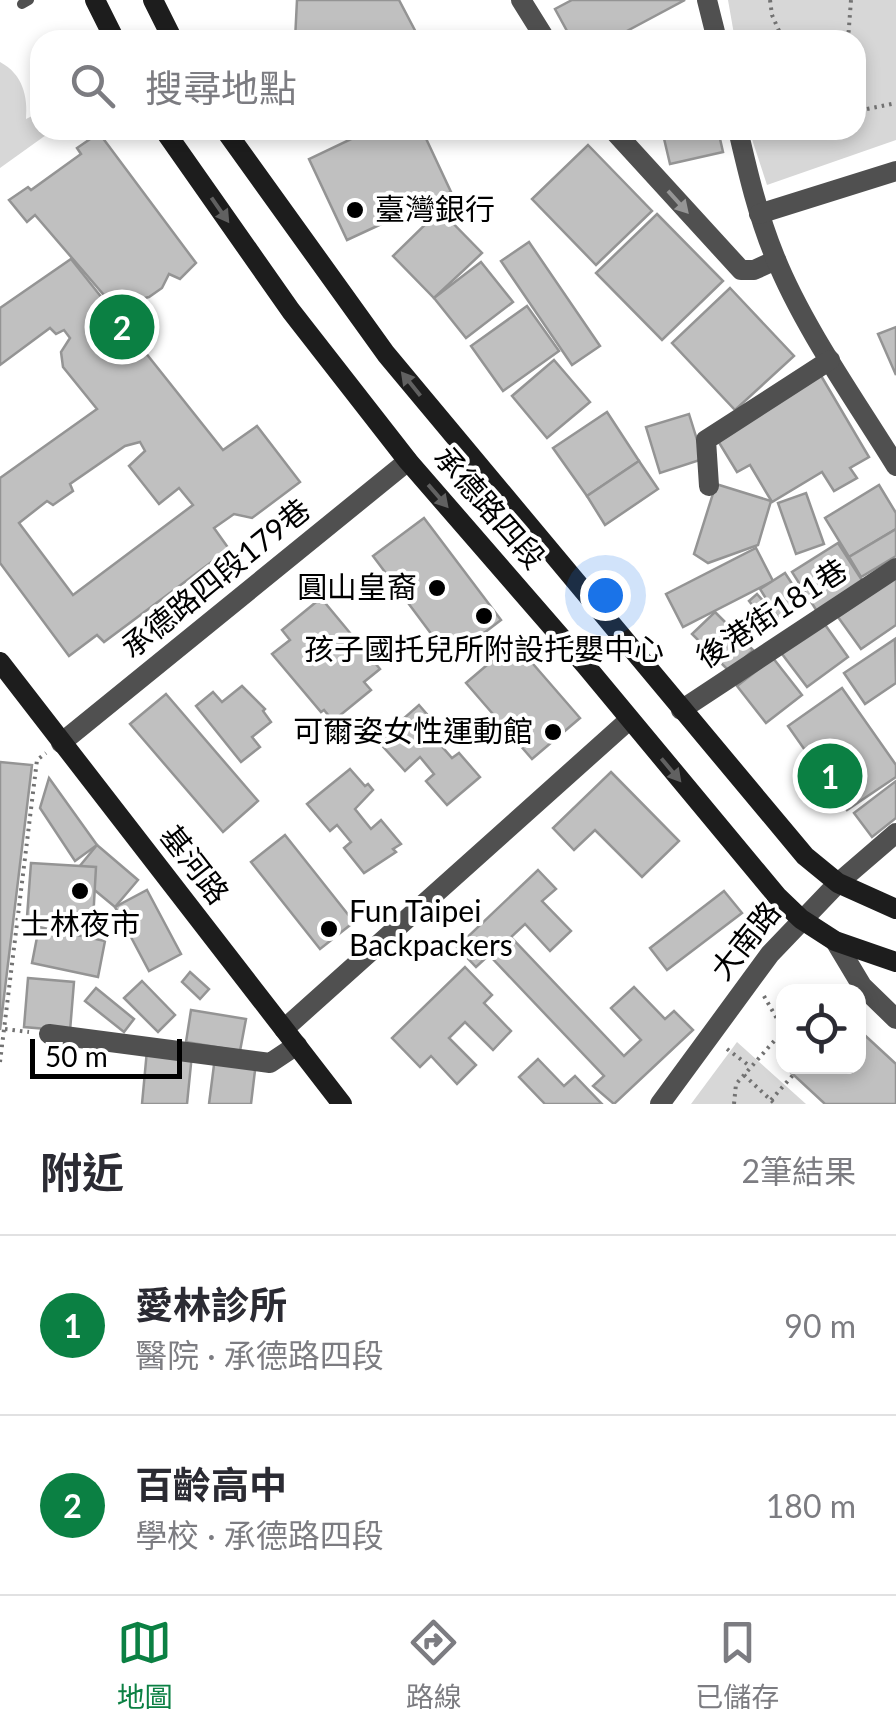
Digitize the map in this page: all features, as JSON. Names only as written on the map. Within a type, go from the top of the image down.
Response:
[{"type":"main road","points":[[95,0],[110,30]]},
{"type":"main road","points":[[153,0],[168,30]]},
{"type":"main road","name":"承德路四段","points":[[171,140],[291,311],[408,460],[777,896],[801,919],[835,941],[896,962]]},
{"type":"main road","name":"承德路四段","points":[[232,140],[386,354],[805,856],[838,883],[896,909]]},
{"type":"main road","name":"基河路","points":[[0,662],[342,1104]]},
{"type":"street","points":[[520,0],[540,30]]},
{"type":"street","points":[[707,0],[714,30]]},
{"type":"street","points":[[621,140],[741,270],[754,270],[776,260]]},
{"type":"street","points":[[740,140],[759,214],[776,260],[830,360],[895,460]]},
{"type":"street","points":[[759,214],[896,171]]},
{"type":"street","points":[[710,486],[706,440],[830,360]]},
{"type":"street","name":"承德路四段179巷","points":[[62,743],[408,460]]},
{"type":"street","name":"後港街181巷","points":[[681,710],[896,568]]},
{"type":"street","points":[[49,1034],[270,1063],[290,1037],[629,720]]},
{"type":"street","name":"大南路","points":[[660,1104],[770,954],[838,883],[896,833]]},
{"type":"street","points":[[835,941],[862,986],[896,1019]]},
{"type":"path","points":[[770,0],[779,30]]},
{"type":"path","points":[[849,30],[851,0]]},
{"type":"path","points":[[867,109],[896,103]]},
{"type":"path","points":[[0,1062],[37,760],[62,743]]},
{"type":"path","points":[[764,996],[776,1018]]},
{"type":"path","points":[[5,1029],[49,1034]]},
{"type":"path","points":[[734,1104],[736,1084],[776,1039]]},
{"type":"path","points":[[727,1049],[751,1067]]},
{"type":"path","points":[[744,1075],[773,1102],[793,1075]]},
{"type":"shaded area","points":[[728,0],[896,0],[896,140],[767,185],[752,140],[866,140],[866,30],[733,30]]},
{"type":"shaded area","points":[[0,62],[14,73],[22,87],[26,119],[30,117],[30,140],[39,140],[0,168]]},
{"type":"shaded area","points":[[737,1042],[806,1104],[691,1104]]},
{"type":"building","points":[[297,0],[399,0],[415,30],[296,30]]},
{"type":"building","points":[[572,0],[685,0],[629,30],[567,30],[555,9]]},
{"type":"building","points":[[89,140],[104,140],[196,263],[180,279],[169,274],[162,288],[149,297],[116,309],[35,215],[27,222],[9,200],[28,187],[31,190],[81,154],[77,148]]},
{"type":"building","points":[[349,140],[427,140],[451,192],[347,240],[309,159]]},
{"type":"building","points":[[664,140],[720,140],[723,152],[670,164]]},
{"type":"building","points":[[588,145],[652,211],[596,265],[532,199]]},
{"type":"building","points":[[440,210],[482,253],[434,298],[393,256]]},
{"type":"building","points":[[657,214],[723,281],[662,340],[596,273]]},
{"type":"building","points":[[529,242],[600,346],[572,365],[501,261]]},
{"type":"building","points":[[71,259],[223,450],[257,426],[300,482],[252,518],[234,514],[214,528],[229,549],[104,642],[97,635],[69,656],[0,563],[0,478],[97,409],[63,367],[61,352],[70,338],[64,330],[56,334],[50,328],[0,365],[0,308]],"holes":[[[140,442],[145,451],[129,466],[159,504],[179,488],[193,505],[73,595],[19,523],[47,501],[53,505],[73,491],[70,484],[125,446]]]},
{"type":"building","points":[[481,262],[513,302],[466,338],[434,298]]},
{"type":"building","points":[[730,288],[794,356],[735,410],[672,343]]},
{"type":"building","points":[[527,306],[559,351],[503,391],[471,346]]},
{"type":"building","points":[[896,327],[896,375],[878,334]]},
{"type":"building","points":[[554,360],[590,402],[547,438],[512,396]]},
{"type":"building","points":[[820,374],[869,457],[850,468],[857,478],[834,491],[822,472],[772,502],[750,465],[737,472],[715,436]]},
{"type":"building","points":[[607,412],[639,461],[587,496],[553,448]]},
{"type":"building","points":[[689,414],[703,459],[660,473],[646,427]]},
{"type":"building","points":[[639,461],[658,489],[605,525],[587,496]]},
{"type":"building","points":[[716,484],[771,501],[758,545],[708,563],[694,554]]},
{"type":"building","points":[[879,485],[896,513],[896,529],[849,557],[825,518]]},
{"type":"building","points":[[806,493],[824,544],[796,554],[778,503]]},
{"type":"building","name":"圓山皇裔","points":[[424,518],[501,620],[450,659],[373,556]]},
{"type":"building","points":[[896,529],[896,556],[861,577],[849,557]]},
{"type":"building","points":[[838,543],[867,588],[820,616],[792,572]]},
{"type":"building","points":[[756,548],[773,581],[683,627],[666,594]]},
{"type":"building","points":[[785,573],[804,602],[778,618],[760,589]]},
{"type":"building","points":[[896,577],[896,625],[861,649],[838,617]]},
{"type":"building","points":[[757,594],[778,618],[769,626],[749,601]]},
{"type":"building","points":[[321,598],[380,669],[364,682],[371,690],[333,721],[272,654],[290,640],[282,630]]},
{"type":"building","points":[[715,612],[753,650],[730,672],[692,634]]},
{"type":"building","points":[[821,619],[848,657],[807,687],[779,650]]},
{"type":"building","points":[[895,639],[896,683],[865,704],[844,673]]},
{"type":"building","points":[[514,642],[580,718],[532,759],[466,683]]},
{"type":"building","points":[[773,658],[802,695],[766,723],[737,686]]},
{"type":"building","points":[[242,686],[265,709],[271,722],[252,737],[260,747],[241,762],[196,706],[213,692],[222,702]]},
{"type":"building","points":[[842,688],[896,765],[896,777],[847,810],[788,726]]},
{"type":"building","points":[[166,694],[258,801],[223,832],[130,724]]},
{"type":"building","points":[[419,705],[445,735],[438,742],[452,758],[459,753],[480,777],[447,805],[426,781],[434,774],[420,757],[405,771],[378,741]]},
{"type":"building","points":[[0,762],[32,765],[0,1030]]},
{"type":"building","points":[[350,769],[373,790],[355,809],[371,829],[381,820],[401,844],[393,849],[396,852],[364,873],[344,848],[351,842],[337,825],[330,831],[307,804]]},
{"type":"building","points":[[611,772],[679,841],[642,877],[595,830],[574,850],[553,828]]},
{"type":"building","points":[[49,778],[97,845],[75,861],[40,808]]},
{"type":"building","points":[[896,781],[896,818],[872,837],[854,813]]},
{"type":"building","points":[[285,835],[354,922],[320,949],[251,862]]},
{"type":"building","points":[[97,845],[138,880],[115,907],[74,873]]},
{"type":"building","points":[[31,863],[96,867],[93,921],[27,917]]},
{"type":"building","points":[[538,870],[556,889],[542,901],[571,931],[550,951],[525,924],[511,937],[624,1056],[641,1040],[611,1008],[634,987],[665,1019],[674,1011],[693,1030],[614,1104],[593,1086],[604,1076],[489,955],[476,967],[457,947]]},
{"type":"building","points":[[147,890],[181,954],[149,971],[115,907]]},
{"type":"building","points":[[724,891],[742,913],[667,970],[650,948]]},
{"type":"building","points":[[39,927],[105,941],[98,977],[32,963]]},
{"type":"building","points":[[465,967],[492,995],[484,1003],[511,1031],[493,1050],[465,1022],[449,1038],[476,1065],[457,1084],[431,1056],[420,1067],[392,1038]]},
{"type":"building","points":[[190,972],[209,989],[200,999],[182,982]]},
{"type":"building","points":[[28,978],[74,982],[70,1031],[24,1027]]},
{"type":"building","points":[[142,981],[175,1015],[158,1032],[124,998]]},
{"type":"building","points":[[96,988],[134,1019],[124,1032],[85,1001]]},
{"type":"building","points":[[191,1010],[246,1019],[240,1051],[186,1042]]},
{"type":"building","points":[[866,1036],[896,1064],[896,1104],[825,1104],[793,1074],[866,1074]]},
{"type":"building","points":[[147,1050],[192,1054],[187,1104],[142,1104]]},
{"type":"building","points":[[215,1057],[256,1062],[251,1104],[209,1104]]},
{"type":"building","points":[[538,1059],[564,1086],[575,1076],[602,1104],[545,1104],[519,1077]]},
{"type":"place","name":"臺灣銀行","points":[[355,210]]},
{"type":"place","name":"百齡高中","points":[[122,327]]},
{"type":"place","name":"圓山皇裔","points":[[437,588]]},
{"type":"place","name":"孩子國托兒所附設托嬰中心","points":[[484,616]]},
{"type":"place","name":"可爾姿女性運動館","points":[[553,732]]},
{"type":"place","name":"愛林診所","points":[[830,776]]},
{"type":"place","name":"士林夜市","points":[[80,891]]},
{"type":"place","name":"Fun Taipei Backpackers","points":[[329,929]]}]
